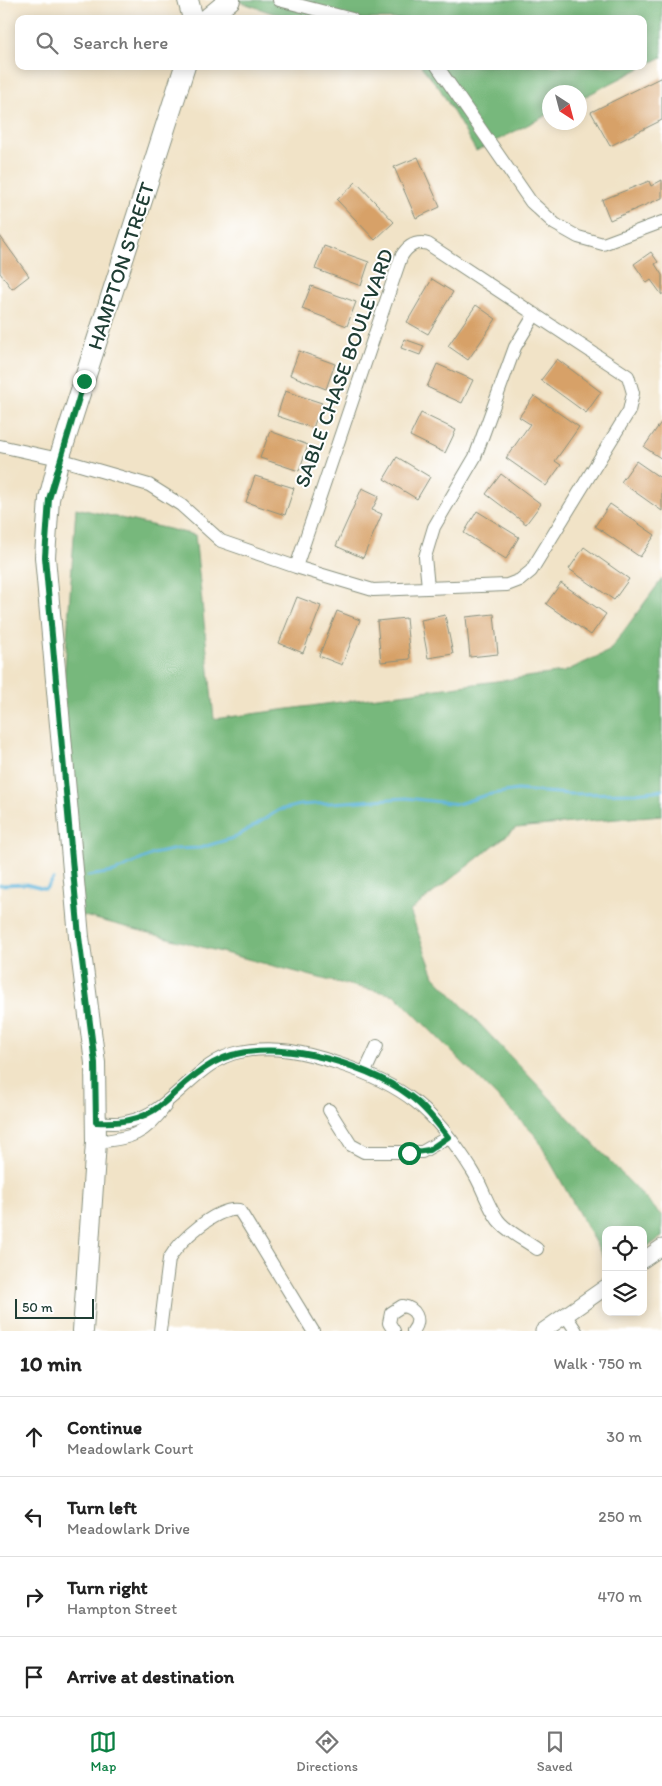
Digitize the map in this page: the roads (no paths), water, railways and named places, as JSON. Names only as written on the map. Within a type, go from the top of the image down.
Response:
[{"type":"main road","points":[[188,0],[192,15]]},
{"type":"main road","points":[[202,15],[207,0]]},
{"type":"main road","points":[[211,15],[230,0]]},
{"type":"main road","name":"HAMPTON STREET","points":[[83,1331],[96,1142],[95,1063],[79,937],[45,557],[49,499],[59,459],[185,70]]},
{"type":"street","points":[[279,0],[337,15]]},
{"type":"street","points":[[440,70],[531,202],[555,224],[578,237],[602,244],[662,223]]},
{"type":"street","name":"SABLE CHASE BOULEVARD","points":[[0,446],[59,459],[149,486],[181,505],[221,541],[296,567],[374,590],[506,584],[526,576],[629,411],[633,393],[631,384],[623,371],[428,244],[421,242],[408,247],[401,257],[296,567]]},
{"type":"street","points":[[428,587],[425,557],[434,527],[475,458],[515,347],[536,314]]},
{"type":"street","points":[[365,1072],[378,1046]]},
{"type":"street","points":[[96,1122],[117,1123],[135,1120],[170,1098],[193,1077],[214,1062],[251,1050],[304,1053],[365,1072],[394,1085],[420,1104],[473,1171],[497,1219],[502,1225],[538,1249]]},
{"type":"street","points":[[96,1142],[126,1138],[142,1132],[156,1119],[170,1098]]},
{"type":"street","points":[[329,1110],[351,1145],[364,1152],[422,1152],[448,1137]]},
{"type":"street","points":[[160,1331],[169,1259],[175,1249],[196,1230],[223,1211],[230,1209],[238,1210],[243,1216],[313,1331]]},
{"type":"street","points":[[647,1257],[662,1247]]},
{"type":"street","points":[[543,1331],[602,1290]]},
{"type":"street","points":[[394,1331],[389,1318],[394,1310],[402,1306],[412,1309],[417,1316],[417,1325],[413,1331]]},
{"type":"street","points":[[566,1316],[576,1331]]},
{"type":"waterway","points":[[88,876],[114,872],[153,854],[176,849],[200,848],[236,837],[279,810],[300,805],[406,798],[458,804],[486,795],[517,790],[570,794],[636,793],[662,790]]},
{"type":"waterway","points":[[0,885],[26,884],[46,889],[53,879]]}]
